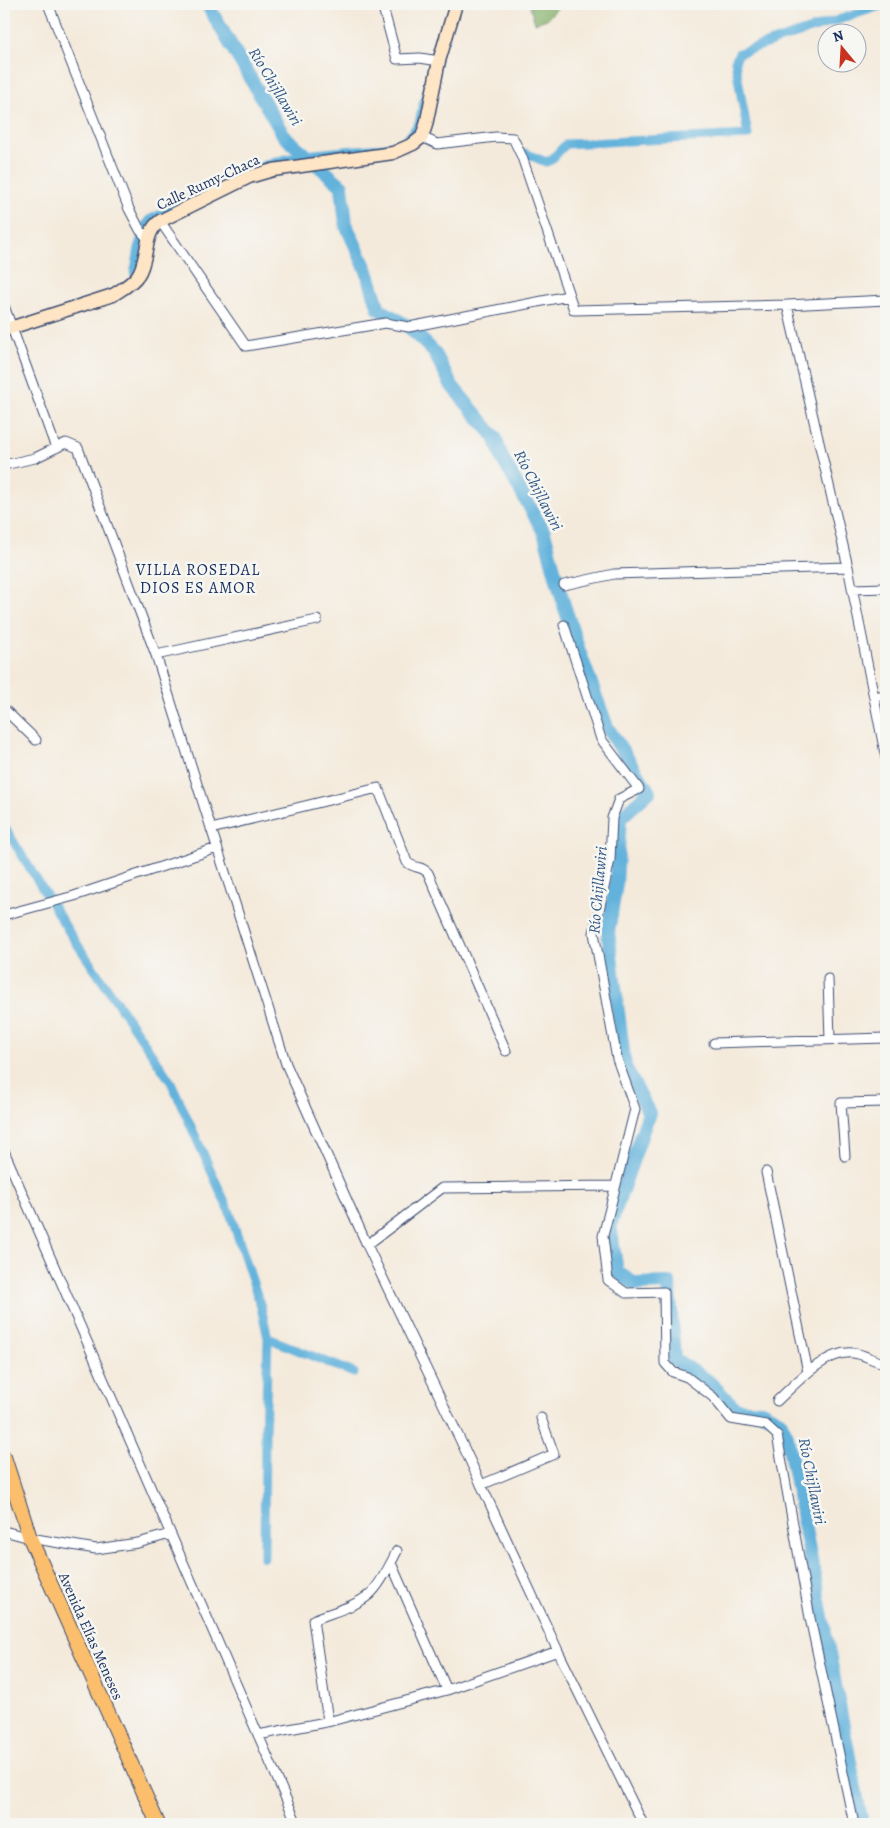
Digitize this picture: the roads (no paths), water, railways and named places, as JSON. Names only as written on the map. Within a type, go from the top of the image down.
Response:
[{"type":"main road","name":"Avenida Elías Meneses","points":[[4,1457],[30,1538],[158,1824]]},
{"type":"street","points":[[48,4],[129,209],[145,236]]},
{"type":"street","points":[[382,4],[397,59],[435,60]]},
{"type":"street","points":[[456,4],[435,60],[426,125],[422,137],[437,144],[496,137],[513,138],[522,157],[574,310],[787,305],[886,300]]},
{"type":"street","name":"Calle Rumy-Chaca","points":[[8,324],[113,295],[128,286],[138,274],[145,257],[145,236],[153,226],[249,177],[273,170],[393,153],[413,144],[422,137]]},
{"type":"street","points":[[160,221],[246,346],[385,323],[409,327],[568,296]]},
{"type":"street","points":[[787,305],[848,567],[886,758]]},
{"type":"street","points":[[4,306],[8,324],[56,448]]},
{"type":"street","points":[[4,465],[35,458],[66,443],[78,448],[156,655],[286,1064],[367,1245],[558,1651],[643,1824]]},
{"type":"street","points":[[564,585],[614,574],[848,567]]},
{"type":"street","points":[[852,589],[886,588]]},
{"type":"street","points":[[156,655],[317,620]]},
{"type":"street","points":[[564,625],[601,739],[639,789],[619,800],[612,818],[610,860],[594,934],[617,1059],[635,1109],[603,1236],[608,1280],[626,1293],[664,1292],[665,1363],[673,1372],[687,1377],[713,1397],[731,1419],[766,1425],[777,1435],[810,1618],[854,1824]]},
{"type":"street","points":[[874,697],[886,695]]},
{"type":"street","points":[[4,709],[36,740]]},
{"type":"street","points":[[211,830],[378,788],[406,862],[410,865],[422,867],[428,873],[506,1050]]},
{"type":"street","points":[[4,915],[57,901],[217,848]]},
{"type":"street","points":[[828,979],[830,1039]]},
{"type":"street","points":[[714,1043],[886,1038]]},
{"type":"street","points":[[845,1156],[842,1103],[886,1102]]},
{"type":"street","points":[[4,1151],[297,1824]]},
{"type":"street","points":[[766,1172],[808,1372]]},
{"type":"street","points":[[367,1245],[442,1188],[615,1186]]},
{"type":"street","points":[[777,1401],[808,1372],[838,1354],[854,1352],[878,1362],[886,1363]]},
{"type":"street","points":[[481,1485],[554,1454],[541,1418]]},
{"type":"street","points":[[4,1531],[30,1538],[96,1549],[138,1543],[170,1534]]},
{"type":"street","points":[[328,1722],[313,1620],[360,1601],[372,1593],[397,1551]]},
{"type":"street","points":[[391,1563],[447,1690]]},
{"type":"street","points":[[258,1735],[328,1722],[447,1690],[558,1651]]},
{"type":"waterway","name":"Río Chijllawiri","points":[[207,4],[284,136],[342,186],[346,225],[367,271],[379,309],[409,327],[434,352],[452,386],[495,437],[502,458],[544,532],[564,605],[607,727],[649,792],[620,818],[616,884],[608,932],[625,1067],[649,1113],[610,1225],[617,1272],[635,1284],[669,1283],[674,1359],[708,1381],[736,1409],[761,1411],[780,1421],[787,1436],[862,1824]]},
{"type":"waterway","points":[[525,153],[546,162],[551,160],[566,144],[748,135],[735,61],[739,53],[886,4]]},
{"type":"waterway","points":[[243,174],[268,164],[292,158],[380,148],[404,141],[419,123],[438,42]]},
{"type":"waterway","points":[[134,272],[141,238],[149,220],[189,200]]},
{"type":"waterway","points":[[4,826],[69,932],[171,1082],[230,1213],[261,1307],[268,1338],[264,1557]]},
{"type":"waterway","points":[[268,1338],[354,1373]]},
{"type":"district","name":"VILLA ROSEDAL DIOS ES AMOR","points":[[198,578]]}]
